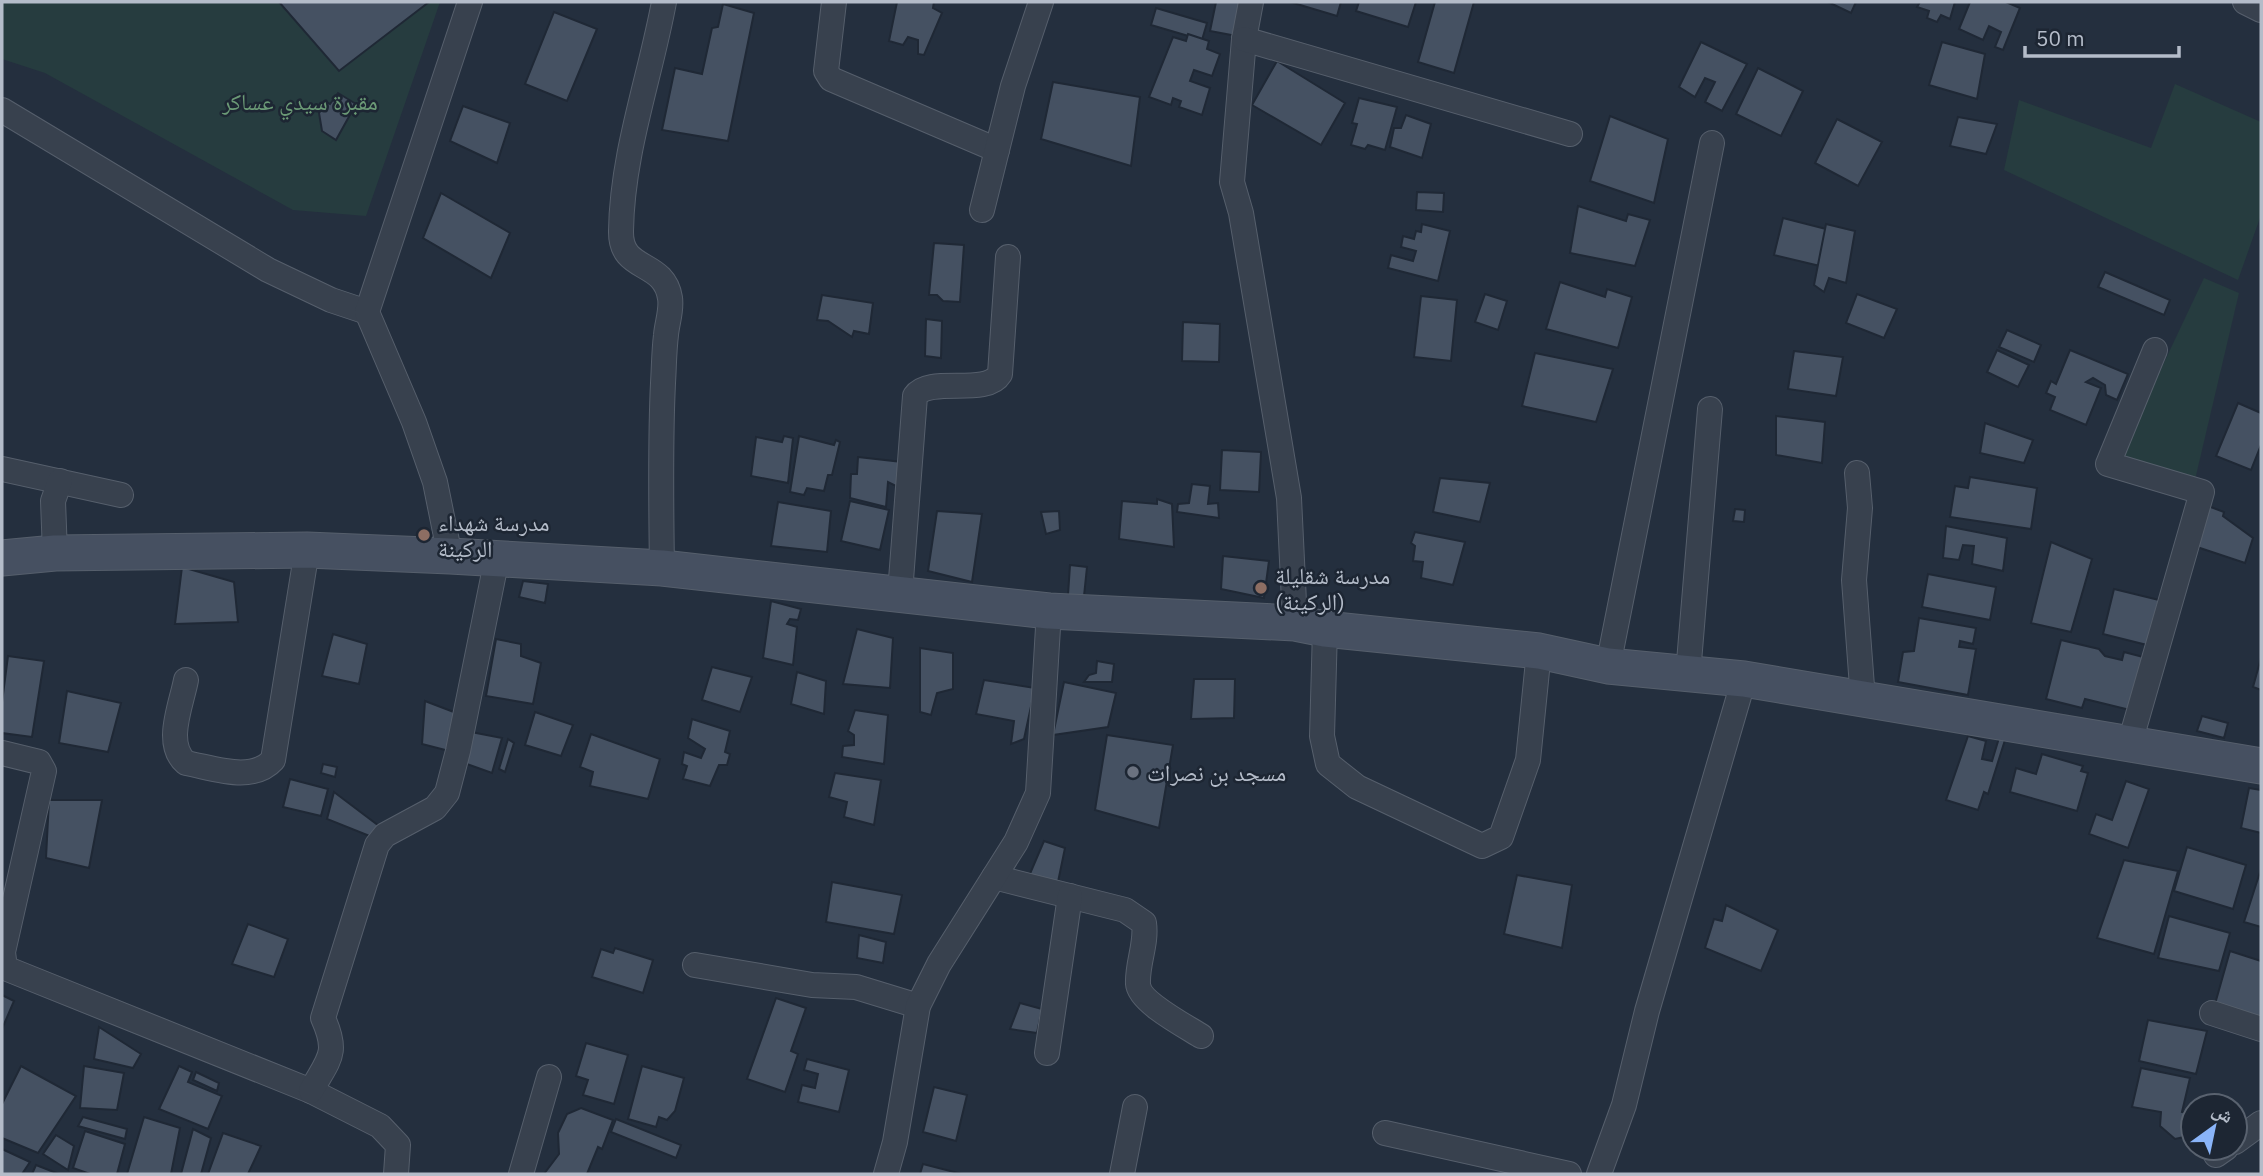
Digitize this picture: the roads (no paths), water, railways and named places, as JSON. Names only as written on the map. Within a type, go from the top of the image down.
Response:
[{"type":"street","points":[[450,556],[435,482],[414,422],[367,312],[470,2]]},
{"type":"street","points":[[662,568],[661,438],[665,337],[671,302],[664,282],[650,268],[627,256],[621,244],[621,232],[629,156],[664,2]]},
{"type":"street","points":[[834,2],[826,71],[831,79],[997,150]]},
{"type":"street","points":[[982,210],[1013,86],[1041,2]]},
{"type":"street","points":[[1251,2],[1244,39],[1232,182],[1241,214],[1289,498],[1310,626],[1322,736],[1328,764],[1357,787],[1482,846],[1501,837],[1528,760],[1539,652]]},
{"type":"street","points":[[2245,2],[2261,10]]},
{"type":"street","points":[[1244,39],[1570,134]]},
{"type":"street","points":[[2,110],[268,270],[331,300],[367,312]]},
{"type":"street","points":[[1608,666],[1712,143]]},
{"type":"street","points":[[900,593],[915,396],[923,388],[984,383],[997,379],[1000,374],[1008,257]]},
{"type":"street","points":[[2129,746],[2202,492],[2108,464],[2155,350]]},
{"type":"street","points":[[1688,674],[1710,409]]},
{"type":"street","points":[[2,469],[121,495]]},
{"type":"street","points":[[1857,473],[1860,508],[1854,580],[1864,700]]},
{"type":"street","points":[[55,553],[53,501],[60,481]]},
{"type":"street","points":[[186,680],[173,745],[177,756],[186,763],[252,774],[264,770],[273,760],[307,550]]},
{"type":"street","points":[[2,558],[55,553],[307,550],[497,558],[662,568],[1049,611],[1310,626],[1539,652],[1608,666],[1744,679],[2129,746],[2261,766]]},
{"type":"street","points":[[311,1091],[331,1054],[333,1041],[323,1018],[377,845],[385,835],[435,808],[447,793],[497,558]]},
{"type":"street","points":[[886,1174],[895,1142],[918,1006],[939,964],[1016,842],[1038,793],[1049,611]]},
{"type":"street","points":[[1599,1174],[1624,1105],[1647,1011],[1744,679]]},
{"type":"street","points":[[2,753],[39,762],[44,771],[3,952],[5,968],[311,1091],[380,1126],[398,1145],[396,1174]]},
{"type":"street","points":[[994,877],[1125,910],[1144,923],[1146,939],[1138,986],[1144,996],[1159,1009],[1201,1036]]},
{"type":"street","points":[[1047,1053],[1070,896]]},
{"type":"street","points":[[695,964],[813,985],[856,987],[918,1006]]},
{"type":"street","points":[[2212,1013],[2261,1029]]},
{"type":"street","points":[[521,1174],[549,1077]]},
{"type":"street","points":[[1122,1174],[1135,1107]]},
{"type":"street","points":[[1385,1132],[1569,1174]]},
{"type":"place","name":"مدرسة شهداء الركينة","points":[[424,535]]},
{"type":"place","name":"مدرسة شقليلة (الركينة)","points":[[1261,588]]},
{"type":"place","name":"مسجد بن نصرات","points":[[1133,772]]},
{"type":"park label","name":"مقبرة سيدي عساكر","points":[[300,101]]}]
